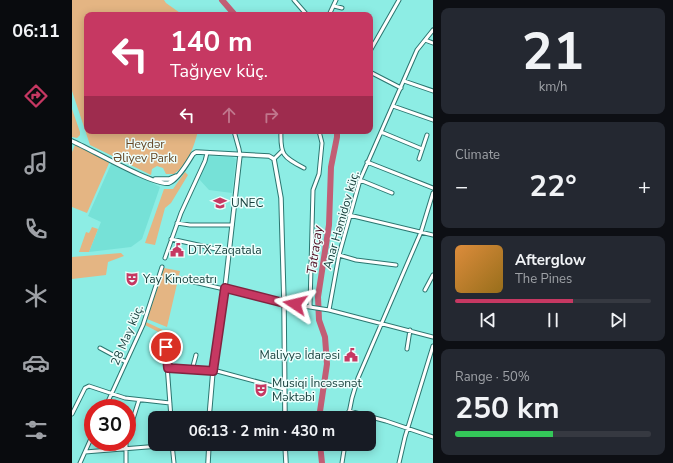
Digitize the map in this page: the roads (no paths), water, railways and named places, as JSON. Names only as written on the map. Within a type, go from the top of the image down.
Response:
[{"type":"street","points":[[294,0],[305,12]]},
{"type":"street","points":[[331,12],[336,0]]},
{"type":"street","points":[[373,46],[399,0]]},
{"type":"street","points":[[334,6],[342,8]]},
{"type":"street","name":"Anar Həmidov küç.","points":[[329,310],[339,255],[360,180],[417,50],[433,30]]},
{"type":"street","points":[[425,40],[433,43]]},
{"type":"street","points":[[373,74],[401,88]]},
{"type":"street","points":[[404,81],[433,91]]},
{"type":"street","points":[[393,106],[433,120]]},
{"type":"street","points":[[381,132],[422,149]]},
{"type":"street","points":[[210,411],[213,371],[230,252],[240,155],[240,149],[235,134]]},
{"type":"street","points":[[281,134],[282,151],[286,158],[304,168]]},
{"type":"street","points":[[311,306],[313,190],[319,174],[322,143],[320,134]]},
{"type":"street","points":[[419,159],[427,134]]},
{"type":"street","points":[[72,141],[153,180],[164,183],[170,183],[179,175],[193,154],[198,152],[270,156],[274,159],[280,191],[284,303],[285,411]]},
{"type":"street","points":[[274,159],[282,151]]},
{"type":"street","points":[[165,258],[177,223],[205,161],[207,153]]},
{"type":"street","points":[[367,162],[433,188]]},
{"type":"street","points":[[360,180],[392,193]]},
{"type":"street","points":[[350,411],[356,384],[421,232],[433,193]]},
{"type":"street","points":[[349,215],[433,235]]},
{"type":"street","points":[[177,223],[190,225],[232,225]]},
{"type":"street","points":[[171,239],[230,252]]},
{"type":"street","points":[[339,255],[356,260],[396,265]]},
{"type":"street","name":"28 May küç.","points":[[109,399],[144,320],[162,267]]},
{"type":"street","points":[[425,290],[433,275]]},
{"type":"street","points":[[181,279],[225,288],[284,303],[329,310],[433,337]]},
{"type":"street","points":[[407,349],[410,330]]},
{"type":"street","points":[[165,338],[170,411]]},
{"type":"street","points":[[398,463],[407,428],[433,346]]},
{"type":"street","points":[[100,348],[126,362]]},
{"type":"street","points":[[192,370],[196,355]]},
{"type":"street","points":[[168,368],[222,372],[284,389]]},
{"type":"street","points":[[72,414],[87,386],[111,394],[139,400],[170,403]]},
{"type":"street","points":[[136,410],[139,400]]},
{"type":"street","points":[[376,418],[433,437]]},
{"type":"street","points":[[136,447],[148,446]]},
{"type":"street","points":[[80,463],[85,452],[95,451]]},
{"type":"street","points":[[125,451],[126,463]]},
{"type":"street","points":[[173,451],[174,463]]},
{"type":"street","points":[[208,463],[209,451]]},
{"type":"street","points":[[285,451],[286,463]]},
{"type":"street","points":[[342,463],[344,451]]},
{"type":"waterway","name":"Tatraçay","points":[[222,0],[232,12]]},
{"type":"waterway","name":"Tatraçay","points":[[320,411],[327,364],[325,337],[319,320],[318,297],[329,225],[331,167],[337,134]]},
{"type":"waterway","name":"Tatraçay","points":[[321,451],[322,463]]},
{"type":"place","name":"UNEC","points":[[220,203]]},
{"type":"place","name":"DTX Zaqatala","points":[[177,250]]},
{"type":"place","name":"Yay Kinoteatrı","points":[[132,279]]},
{"type":"place","name":"Maliyyə İdarəsi","points":[[351,355]]},
{"type":"place","name":"Musiqi İncəsənət Məktəbi","points":[[261,390]]},
{"type":"park label","name":"Heydər Əliyev Parkı","points":[[145,151]]}]
